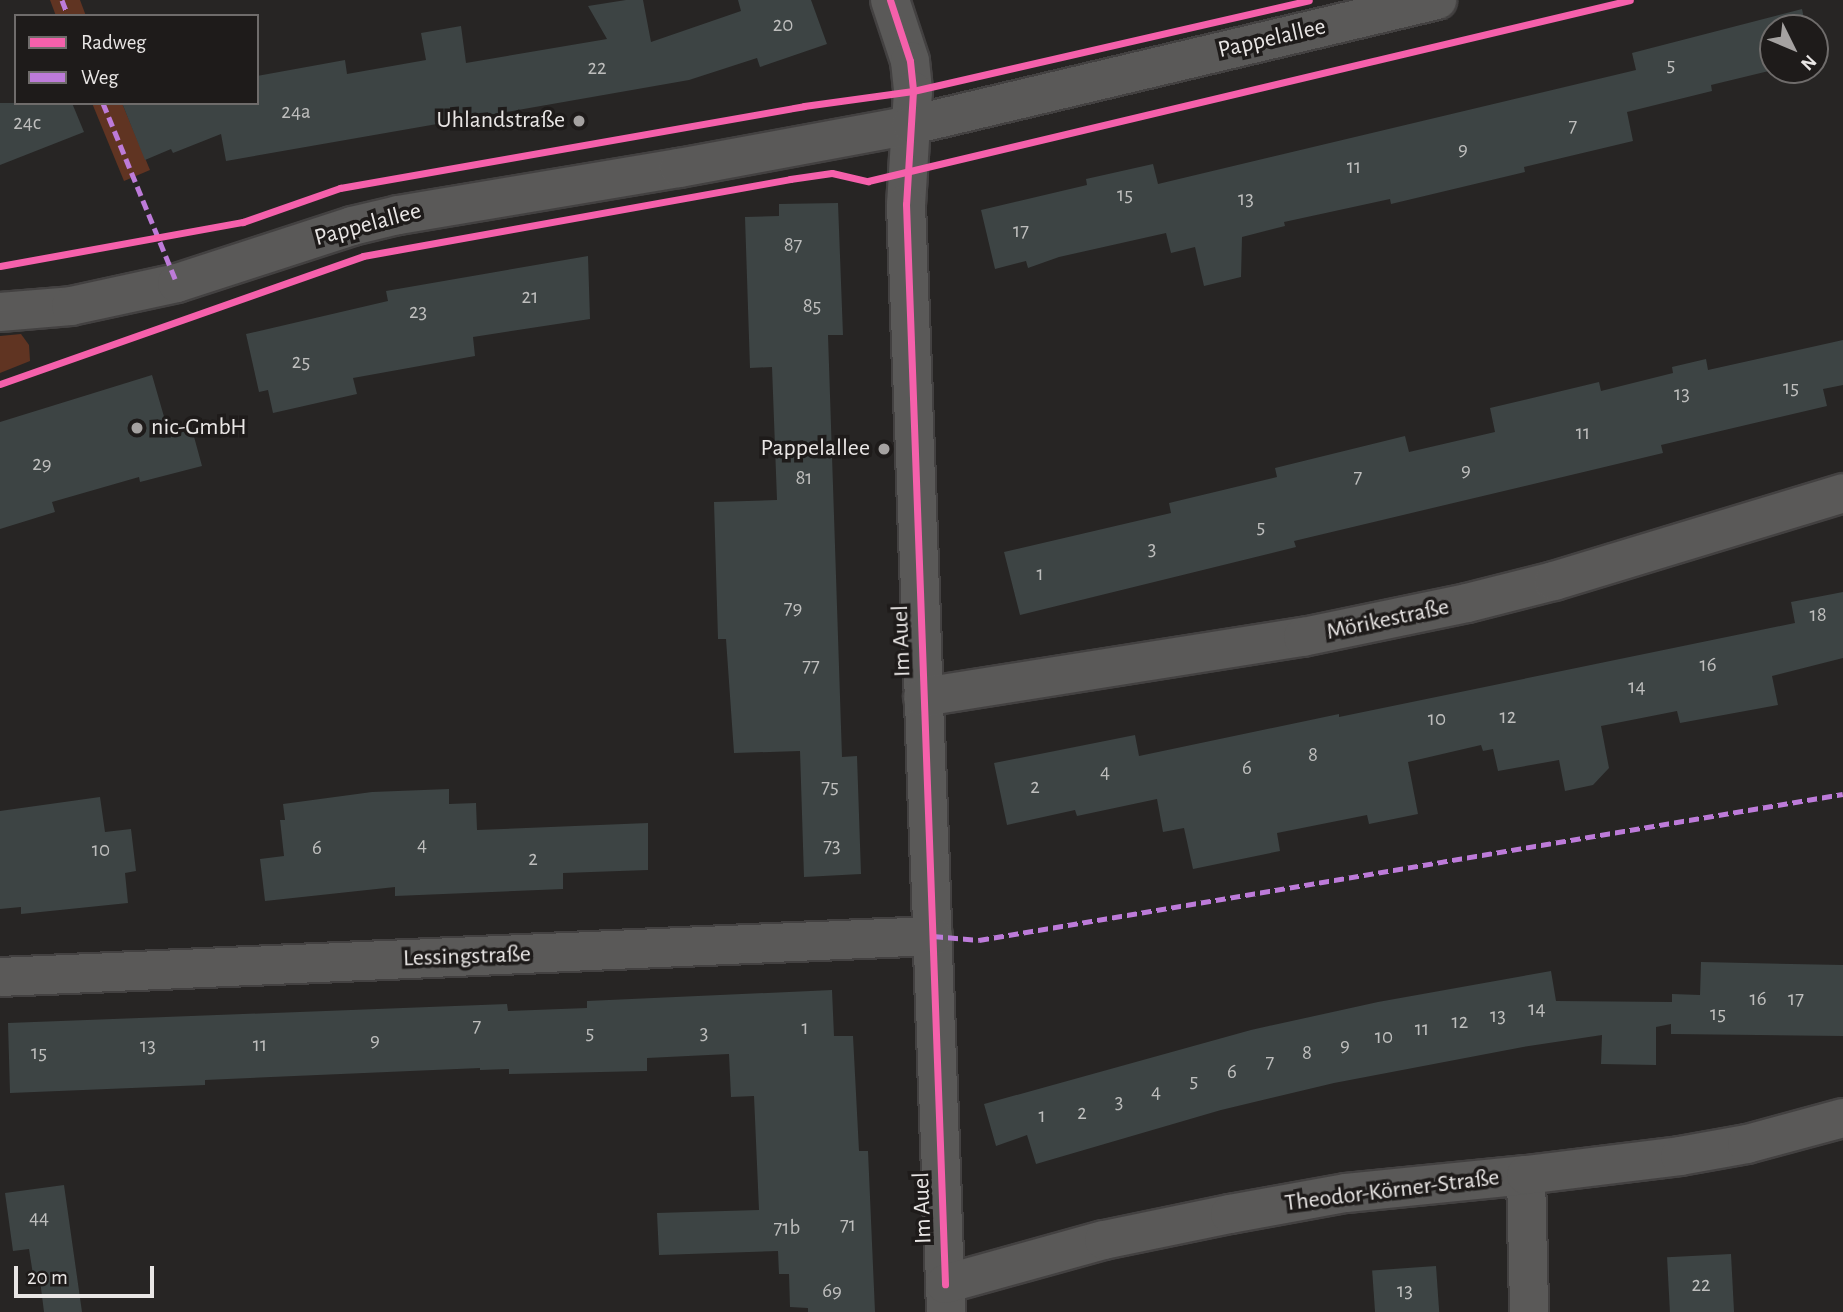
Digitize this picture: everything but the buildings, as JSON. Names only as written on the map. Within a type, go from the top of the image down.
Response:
[{"type":"street","name":"Im Auel","points":[[890,0],[911,61],[912,125],[906,204],[946,1298]]},
{"type":"street","name":"Pappelallee","points":[[0,312],[71,306],[142,291],[223,269],[352,226],[410,213],[692,166],[912,125],[1437,0]]},
{"type":"street","name":"Mörikestraße","points":[[923,697],[1303,637],[1466,603],[1580,573],[1843,493]]},
{"type":"street","name":"Lessingstraße","points":[[0,977],[933,936]]},
{"type":"street","name":"Theodor-Körner-Straße","points":[[946,1298],[1104,1240],[1243,1211],[1346,1192],[1526,1175],[1680,1156],[1747,1144],[1843,1118]]},
{"type":"street","points":[[1526,1175],[1529,1312]]},
{"type":"shaded area","points":[[50,0],[80,0],[85,14],[55,14]]},
{"type":"shaded area","points":[[93,105],[123,105],[150,170],[124,181]]},
{"type":"shaded area","points":[[21,334],[29,345],[30,361],[0,373],[0,336]]},
{"type":"marked path","points":[[62,0],[67,14]]},
{"type":"marked path","points":[[104,105],[177,283]]},
{"type":"marked path","points":[[933,936],[979,940],[1843,794]]},
{"type":"cycle path","points":[[890,0],[910,61],[913,91],[906,204],[945,1284]]},
{"type":"cycle path","points":[[0,266],[243,222],[340,188],[804,106],[913,91],[1309,0]]},
{"type":"cycle path","points":[[0,384],[363,256],[790,179],[832,173],[868,181],[1630,0]]},
{"type":"place","name":"Uhlandstraße","points":[[579,121]]},
{"type":"place","name":"nic-GmbH","points":[[137,428]]},
{"type":"place","name":"Pappelallee","points":[[884,449]]}]
